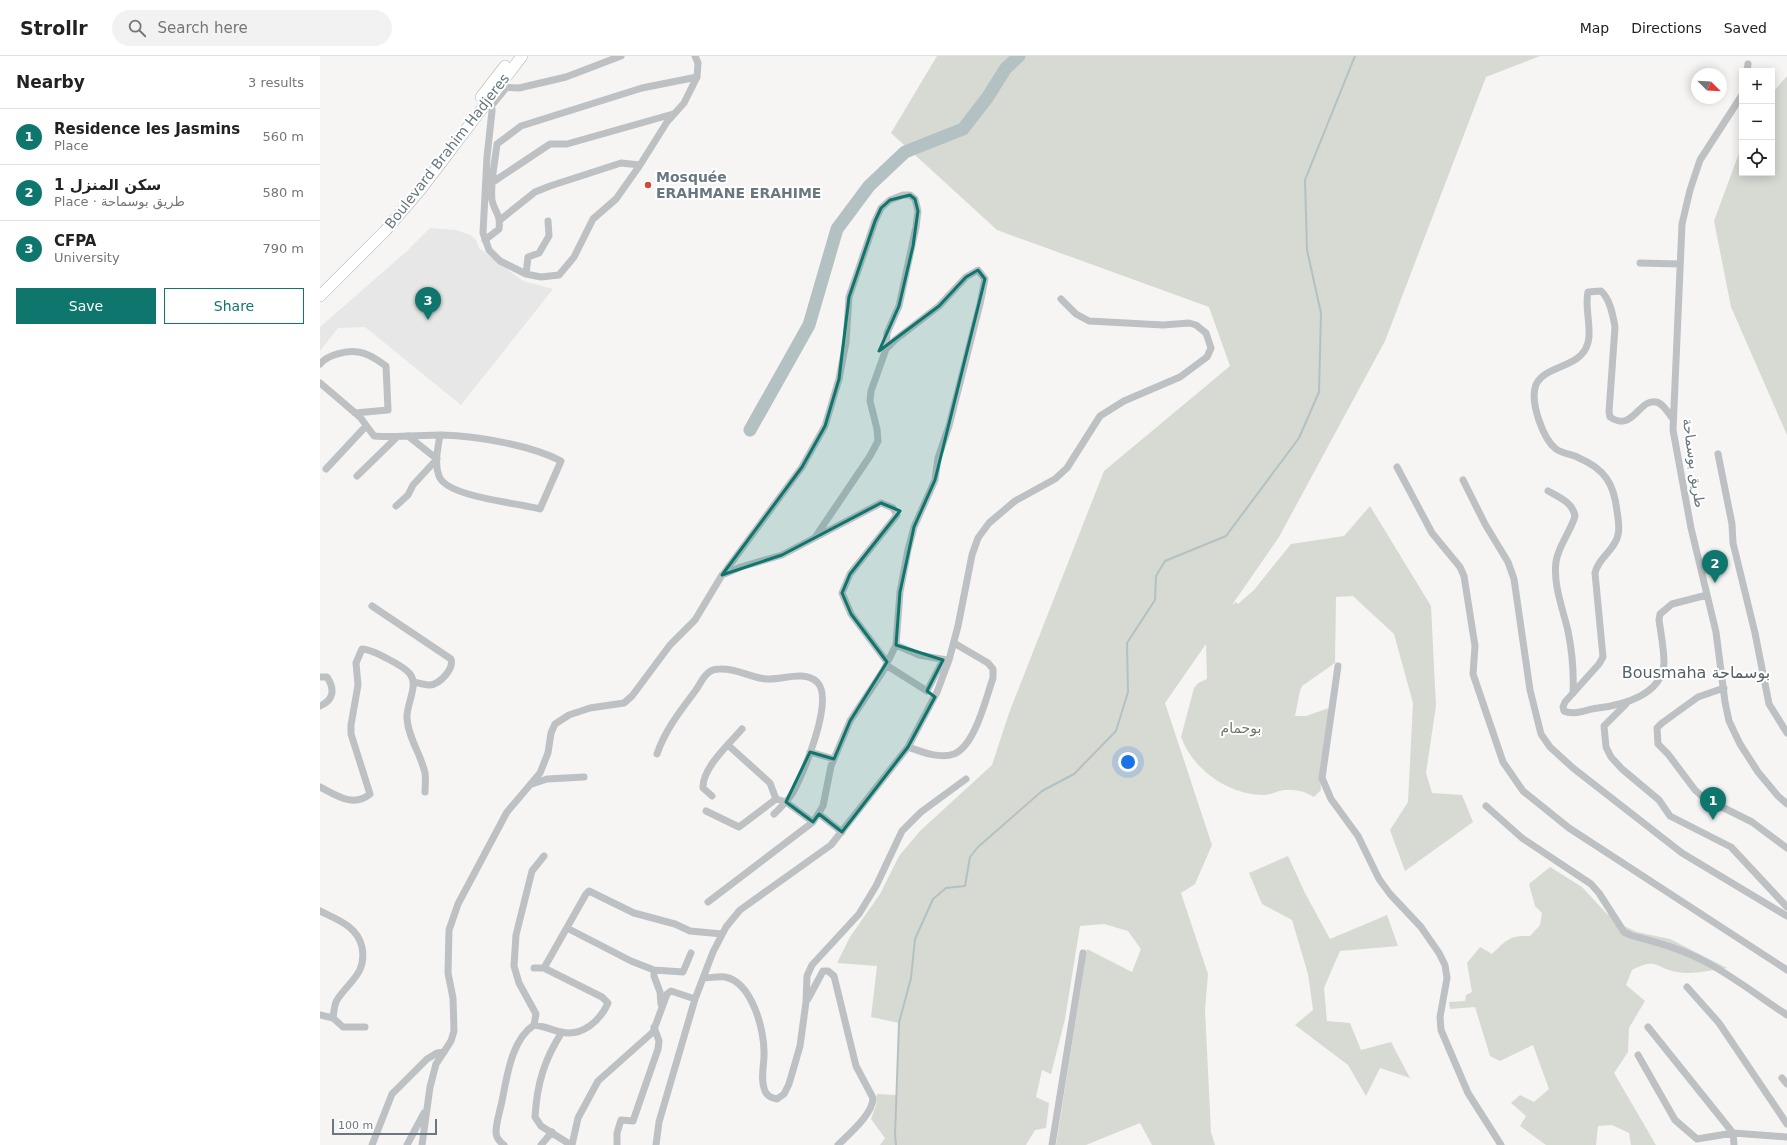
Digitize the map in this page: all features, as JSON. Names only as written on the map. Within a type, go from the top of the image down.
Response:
[{"type":"main road","points":[[320,286],[400,203],[495,93],[512,56]]},
{"type":"main road","name":"Boulevard Brahim Hadjeres","points":[[320,296],[369,248],[404,208],[495,93],[522,56]]},
{"type":"street","points":[[621,56],[566,77],[495,93],[482,233],[488,250],[500,260],[526,274],[541,277],[559,275],[574,257],[593,218],[616,199],[640,165],[667,122],[676,114],[684,103],[697,77],[698,63],[695,56]]},
{"type":"street","points":[[485,240],[499,229],[500,220],[492,201],[497,144],[521,126],[642,88],[697,77]]},
{"type":"street","name":"طريق بوسماحة","points":[[1739,100],[1700,160],[1690,190],[1682,224],[1679,264],[1673,430],[1691,528],[1716,632],[1729,721],[1740,744],[1758,772],[1778,796],[1786,802]]},
{"type":"street","points":[[493,182],[550,144],[567,144],[676,114]]},
{"type":"street","points":[[500,220],[535,192],[550,186],[621,163],[640,165]]},
{"type":"street","points":[[422,1145],[430,1086],[436,1064],[451,1041],[455,1018],[448,973],[449,930],[458,904],[507,812],[540,773],[548,753],[551,733],[555,724],[569,715],[590,708],[624,704],[628,700],[670,645],[695,620],[722,575],[802,467],[825,426],[839,379],[846,342],[849,297],[880,208],[890,200],[903,195],[910,195],[915,199],[918,211],[916,227],[899,306],[887,333],[886,349],[870,401],[877,429],[878,441],[870,456],[815,538]]},
{"type":"street","points":[[526,274],[528,257],[538,253],[549,236],[548,221]]},
{"type":"street","points":[[1640,263],[1679,264]]},
{"type":"street","points":[[708,902],[813,822],[819,814],[823,806],[831,766],[850,721],[887,664],[896,645],[900,592],[908,550],[914,527],[935,480],[938,458],[949,426],[980,304],[985,279],[978,270],[966,277],[939,306],[895,340],[886,349]]},
{"type":"street","points":[[1628,702],[1614,706],[1568,713],[1563,706],[1603,657],[1604,649],[1595,573],[1596,566],[1614,544],[1618,535],[1619,523],[1615,495],[1610,482],[1594,465],[1556,449],[1536,414],[1534,401],[1535,388],[1542,376],[1580,357],[1586,350],[1589,324],[1586,298],[1588,292],[1601,291],[1606,296],[1613,317],[1614,334],[1609,412],[1610,417],[1622,422],[1629,419],[1650,402],[1656,402],[1662,405],[1673,419]]},
{"type":"street","points":[[928,692],[954,643],[972,554],[978,538],[989,523],[1015,501],[1055,479],[1067,468],[1100,416],[1124,401],[1180,377],[1208,357],[1210,348],[1206,333],[1196,325],[1190,323],[1163,325],[1089,321],[1076,314],[1061,299]]},
{"type":"street","points":[[320,364],[339,354],[358,352],[377,359],[386,366],[388,410],[355,413]]},
{"type":"street","points":[[320,383],[355,413],[374,436],[397,437],[440,435],[512,444],[546,453],[561,461],[540,509],[463,493],[447,485],[439,477],[437,459],[440,435]]},
{"type":"street","points":[[326,470],[366,426]]},
{"type":"street","points":[[408,436],[437,459]]},
{"type":"street","points":[[357,476],[397,437]]},
{"type":"street","points":[[1718,454],[1732,524],[1733,543],[1755,633],[1769,704],[1787,732]]},
{"type":"street","points":[[396,506],[408,495],[413,485],[437,459]]},
{"type":"street","points":[[1397,467],[1432,533],[1460,567],[1464,576],[1475,646],[1473,674],[1503,762],[1523,791],[1568,828],[1787,970]]},
{"type":"street","points":[[1463,480],[1485,524],[1508,562],[1514,579],[1530,690],[1541,734],[1550,747],[1573,768],[1682,853],[1787,916]]},
{"type":"street","points":[[1548,491],[1567,503],[1574,511],[1575,516],[1559,551],[1556,569],[1557,587],[1568,633],[1573,664],[1574,693]]},
{"type":"street","points":[[722,575],[740,567],[782,556],[881,503],[893,508],[897,515],[850,574],[842,593],[851,614],[887,664],[935,697]]},
{"type":"street","points":[[1707,595],[1672,604],[1663,609],[1659,620],[1663,657],[1661,675],[1655,685],[1628,702],[1604,726],[1606,747],[1611,757],[1622,769],[1659,800],[1670,816],[1719,839],[1731,847],[1787,906]]},
{"type":"street","points":[[372,606],[450,659],[452,664],[450,669],[432,685],[414,682]]},
{"type":"street","points":[[908,747],[931,755],[953,754],[963,748],[975,729],[993,678],[993,669],[988,663],[954,643]]},
{"type":"street","points":[[896,645],[918,655],[946,660]]},
{"type":"street","points":[[320,787],[345,800],[366,797],[370,794],[351,729],[358,685],[356,663],[362,649],[367,649],[377,653],[410,673],[414,682],[407,718],[411,738],[425,773],[425,792]]},
{"type":"street","points":[[656,1145],[659,1122],[695,999],[726,926],[740,910],[831,845],[842,832],[908,747],[935,697],[946,660]]},
{"type":"street","points":[[1338,666],[1322,778],[1326,790],[1358,836],[1379,879],[1390,894],[1421,927],[1445,965],[1447,978],[1440,1017],[1441,1030],[1468,1094],[1501,1145]]},
{"type":"street","points":[[656,754],[671,724],[708,673],[721,669],[738,671],[767,679],[802,676],[817,682],[821,687],[823,697],[822,712],[810,752],[805,766],[786,802],[774,814]]},
{"type":"street","points":[[320,677],[327,677],[332,684],[332,696],[328,703],[320,706]]},
{"type":"street","points":[[1724,688],[1694,699],[1662,723],[1658,728],[1658,744],[1668,754],[1695,790],[1704,798],[1752,822],[1787,848]]},
{"type":"street","points":[[712,796],[703,788],[703,782],[708,770],[742,729]]},
{"type":"street","points":[[728,746],[770,783],[776,799]]},
{"type":"street","points":[[810,752],[834,759]]},
{"type":"street","points":[[530,784],[548,778],[584,777]]},
{"type":"street","points":[[703,978],[724,977],[737,982],[749,994],[759,1023],[764,1053],[762,1084],[765,1092],[771,1097],[777,1099],[784,1094],[790,1084],[800,1046],[806,1002],[807,976],[812,965],[859,914],[876,886],[902,831],[921,812],[966,779]]},
{"type":"street","points":[[776,799],[786,802],[813,822]]},
{"type":"street","points":[[706,811],[739,827],[776,799]]},
{"type":"street","points":[[1486,806],[1508,827],[1532,846],[1569,868],[1590,884],[1606,902],[1624,932],[1674,948],[1703,960],[1765,998],[1787,1015]]},
{"type":"street","points":[[819,814],[842,832]]},
{"type":"street","points":[[534,1026],[536,1014],[519,983],[514,966],[516,935],[532,871],[544,856]]},
{"type":"street","points":[[544,968],[589,891],[634,913],[675,924],[690,931],[722,934]]},
{"type":"street","points":[[320,911],[352,928],[360,939],[364,958],[360,971],[337,1000],[332,1018]]},
{"type":"street","points":[[567,928],[631,961],[654,970],[683,972],[691,953]]},
{"type":"street","points":[[1052,1145],[1083,953]]},
{"type":"street","points":[[501,1144],[496,1133],[510,1064],[523,1035],[534,1026],[545,1026],[562,1032],[573,1033],[594,1024],[605,1010],[608,1003],[602,997],[544,968],[534,968]]},
{"type":"street","points":[[654,970],[654,976],[660,992],[661,1007]]},
{"type":"street","points":[[806,1002],[823,971],[828,971],[834,976],[856,1066],[873,1098],[873,1104],[870,1109],[854,1130],[838,1145]]},
{"type":"street","points":[[1687,987],[1719,1023],[1787,1124]]},
{"type":"street","points":[[562,1032],[544,1062],[535,1110],[537,1121],[572,1145],[578,1118],[598,1081],[650,1035],[667,994],[671,992],[695,999]]},
{"type":"street","points":[[320,1015],[332,1018],[343,1027],[365,1027]]},
{"type":"street","points":[[617,1145],[618,1124],[621,1120],[633,1121],[652,1072],[659,1041],[654,1027]]},
{"type":"street","points":[[1648,1027],[1733,1133],[1740,1145]]},
{"type":"street","points":[[372,1145],[392,1094],[427,1059],[437,1053],[444,1052]]},
{"type":"street","points":[[1638,1055],[1675,1120],[1696,1139],[1733,1133],[1787,1137]]},
{"type":"street","points":[[407,1145],[427,1108]]},
{"type":"street","points":[[541,1145],[552,1132]]},
{"type":"street","points":[[1733,1133],[1734,1145]]},
{"type":"highlighted area","points":[[910,195],[915,199],[918,211],[913,246],[899,306],[879,351],[939,306],[966,277],[978,270],[985,279],[935,480],[914,527],[900,592],[896,645],[943,660],[927,691],[935,697],[908,747],[842,832],[819,814],[813,822],[786,802],[810,752],[834,759],[850,721],[887,662],[851,614],[842,593],[850,574],[900,511],[881,503],[782,555],[722,575],[802,467],[825,426],[839,379],[849,297],[875,221],[881,208],[890,200]]},
{"type":"shaded area","points":[[430,228],[456,230],[470,235],[476,240],[479,248],[523,281],[553,289],[461,405],[365,327],[338,328],[320,351],[320,327],[406,252]]},
{"type":"green space","name":"بوحمام","points":[[937,56],[1540,56],[1486,77],[1385,341],[1279,537],[1232,605],[1236,602],[1238,604],[1254,590],[1291,544],[1344,536],[1370,506],[1431,606],[1436,706],[1426,773],[1432,793],[1462,795],[1473,822],[1405,871],[1390,830],[1408,802],[1413,703],[1394,634],[1353,596],[1336,597],[1335,663],[1302,686],[1295,716],[1306,716],[1329,708],[1320,770],[1321,790],[1314,797],[1301,791],[1292,790],[1283,790],[1264,795],[1238,791],[1214,778],[1203,770],[1194,760],[1181,737],[1194,688],[1198,683],[1207,679],[1206,644],[1165,703],[1212,845],[1195,884],[1181,893],[1208,974],[1205,1010],[1211,1132],[1215,1145],[1152,1145],[1140,1123],[1086,1145],[1056,1145],[1087,949],[1132,972],[1141,949],[1128,931],[1104,924],[1080,926],[1065,1019],[1051,1074],[1042,1070],[1036,1097],[1049,1103],[1046,1128],[1035,1130],[1026,1145],[880,1145],[885,1138],[871,1119],[876,1105],[877,1094],[897,1095],[899,1023],[871,1017],[877,966],[837,963],[850,937],[880,894],[899,856],[920,831],[992,765],[1009,713],[1104,471],[1230,366],[1209,307],[997,230],[891,133]]},
{"type":"green space","points":[[1787,76],[1787,435],[1731,307],[1714,221],[1739,153],[1739,176],[1775,176],[1775,90]]},
{"type":"green space","points":[[1288,856],[1305,893],[1330,939],[1387,915],[1398,946],[1340,951],[1324,988],[1327,1021],[1350,1023],[1361,1050],[1391,1042],[1410,1078],[1380,1068],[1366,1096],[1348,1065],[1295,1025],[1313,1010],[1308,974],[1292,920],[1262,904],[1249,873]]},
{"type":"green space","points":[[1550,867],[1582,887],[1606,913],[1622,925],[1637,932],[1670,939],[1727,968],[1683,973],[1652,964],[1647,964],[1632,970],[1626,985],[1645,1001],[1629,1028],[1628,1052],[1614,1073],[1656,1145],[1631,1145],[1629,1133],[1612,1125],[1598,1126],[1596,1145],[1546,1145],[1520,1126],[1526,1116],[1511,1103],[1520,1095],[1534,1102],[1549,1089],[1533,1045],[1500,1061],[1490,1056],[1475,1007],[1450,1009],[1449,1002],[1465,1001],[1466,995],[1472,992],[1467,963],[1480,947],[1492,954],[1509,939],[1518,936],[1530,936],[1540,925],[1542,913],[1535,906],[1529,884]]},
{"type":"waterway","points":[[750,430],[809,325],[837,229],[869,186],[905,152],[963,129],[987,98],[1006,68],[1019,56]]},
{"type":"waterway","points":[[896,1145],[895,1135],[899,1023],[911,978],[915,939],[933,899],[946,888],[965,886],[970,857],[978,847],[1042,791],[1074,774],[1116,731],[1128,692],[1127,643],[1155,600],[1156,576],[1165,561],[1226,536],[1299,438],[1319,392],[1321,313],[1307,250],[1305,180],[1355,56]]},
{"type":"place","name":"Mosquée ERAHMANE ERAHIME","points":[[648,185]]},
{"type":"place","name":"CFPA","points":[[428,320]]},
{"type":"place","name":"سكن المنزل 1","points":[[1715,583]]},
{"type":"place","name":"Residence les Jasmins","points":[[1713,820]]},
{"type":"district","name":"Bousmaha بوسماحة","points":[[1696,672]]}]
